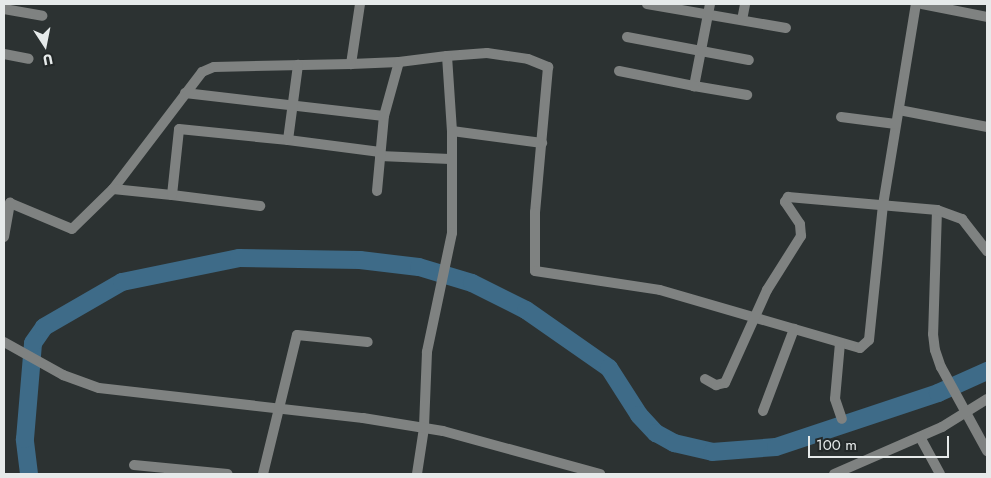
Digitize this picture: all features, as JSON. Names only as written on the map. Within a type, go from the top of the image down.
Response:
[{"type":"street","points":[[351,64],[360,4]]},
{"type":"street","points":[[647,4],[786,28]]},
{"type":"street","points":[[694,86],[710,4]]},
{"type":"street","points":[[742,20],[745,4]]},
{"type":"street","points":[[4,237],[10,203],[74,229],[112,189],[202,72],[214,68],[399,62],[487,53],[528,59],[548,67],[532,266],[535,271],[660,290],[860,348],[868,340],[883,205],[916,4]]},
{"type":"street","points":[[922,4],[987,17]]},
{"type":"street","points":[[4,9],[42,16]]},
{"type":"street","points":[[627,37],[749,60]]},
{"type":"street","points":[[4,54],[29,59]]},
{"type":"street","points":[[418,474],[424,428],[426,352],[452,233],[450,159],[452,131],[447,56]]},
{"type":"street","points":[[377,191],[384,116],[399,62]]},
{"type":"street","points":[[288,140],[298,65]]},
{"type":"street","points":[[618,72],[747,95]]},
{"type":"street","points":[[185,93],[384,116]]},
{"type":"street","points":[[899,110],[987,127]]},
{"type":"street","points":[[841,117],[896,124]]},
{"type":"street","points":[[160,125],[179,129],[288,140],[380,154],[450,159]]},
{"type":"street","points":[[172,194],[179,129]]},
{"type":"street","points":[[452,131],[542,143]]},
{"type":"street","points":[[112,189],[172,194],[260,206]]},
{"type":"street","points":[[705,379],[716,384],[725,383],[780,266],[802,232],[786,198],[937,210],[962,219],[987,251]]},
{"type":"street","points":[[937,210],[933,334],[941,366],[987,451]]},
{"type":"street","points":[[763,411],[794,329]]},
{"type":"street","points":[[263,474],[297,335],[368,342]]},
{"type":"street","points":[[4,342],[63,375],[99,388],[280,408],[424,428],[465,436],[570,470],[600,474]]},
{"type":"street","points":[[840,343],[835,399],[842,419]]},
{"type":"street","points":[[834,474],[920,437],[967,413],[987,399]]},
{"type":"street","points":[[920,437],[940,474]]},
{"type":"street","points":[[134,464],[228,474]]},
{"type":"waterway","points":[[29,474],[25,439],[33,343],[44,327],[122,282],[239,258],[360,260],[419,267],[472,283],[526,310],[609,368],[639,415],[656,433],[674,443],[712,452],[776,447],[938,393],[987,371]]}]
